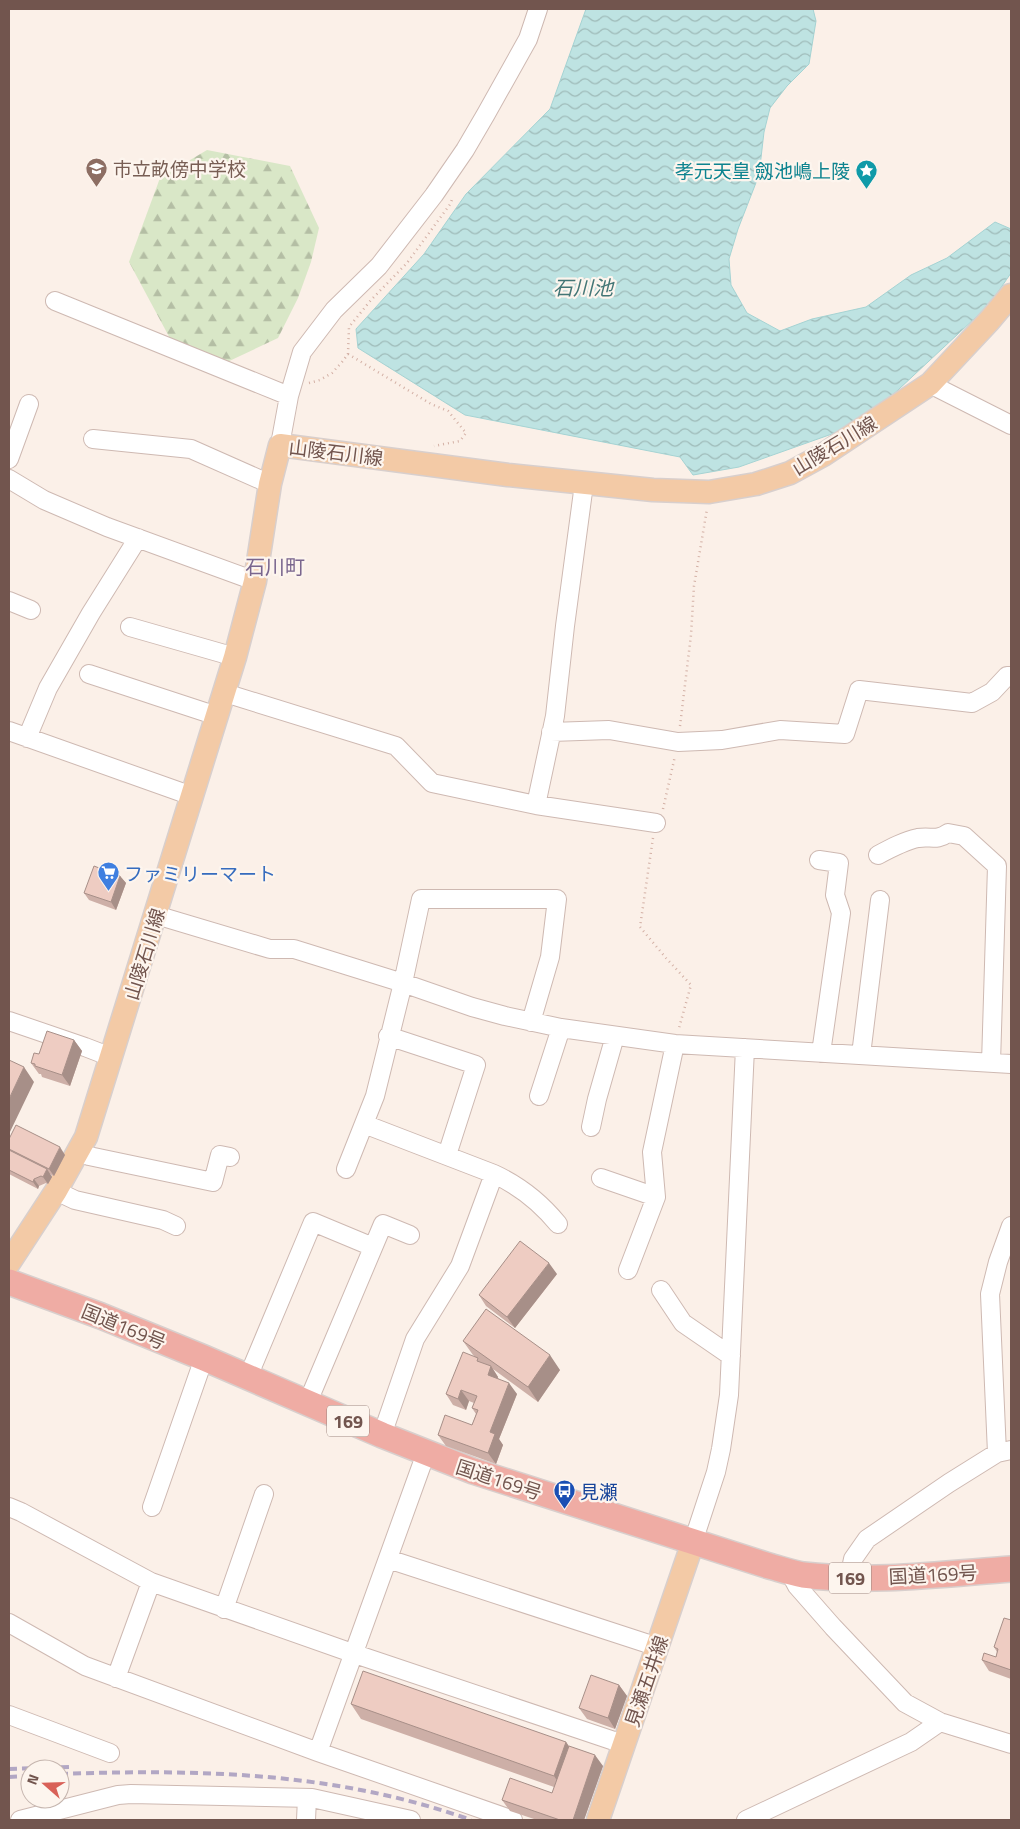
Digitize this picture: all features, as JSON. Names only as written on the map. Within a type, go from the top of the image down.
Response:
[{"type":"highway","name":"国道169号","points":[[9,1282],[102,1316],[204,1358],[307,1404],[473,1471],[801,1575],[849,1578],[896,1577],[1011,1569]]},
{"type":"main road","name":"山陵石川線","points":[[9,1263],[56,1191],[86,1138],[225,693],[255,581],[270,484],[280,445],[584,484],[709,492],[756,484],[790,472],[823,455],[930,384],[1011,295]]},
{"type":"main road","name":"見瀬五井線","points":[[598,1820],[693,1542]]},
{"type":"street","points":[[280,445],[291,389],[302,352],[334,310],[380,266],[434,196],[464,150],[528,39],[539,12]]},
{"type":"street","points":[[55,301],[291,389]]},
{"type":"street","points":[[930,384],[1011,425]]},
{"type":"street","points":[[9,459],[29,404]]},
{"type":"street","points":[[93,439],[191,449],[270,484]]},
{"type":"street","points":[[9,479],[44,500],[107,527],[255,581]]},
{"type":"street","points":[[536,805],[555,716],[584,484]]},
{"type":"street","points":[[27,738],[48,688],[91,613],[138,538]]},
{"type":"street","points":[[9,601],[31,610]]},
{"type":"street","points":[[130,627],[235,656]]},
{"type":"street","points":[[89,674],[217,716]]},
{"type":"street","points":[[551,732],[609,730],[678,742],[722,740],[780,730],[845,734],[859,690],[972,703],[992,692],[1007,676],[1011,676]]},
{"type":"street","points":[[225,693],[396,746],[432,783],[536,805],[656,823]]},
{"type":"street","points":[[9,731],[192,796]]},
{"type":"street","points":[[878,855],[901,843],[920,838],[942,838],[948,833],[964,836],[997,866],[991,1063]]},
{"type":"street","points":[[819,860],[839,863],[835,895],[841,913],[821,1053]]},
{"type":"street","points":[[346,1169],[375,1096],[388,1036],[403,983],[421,898],[557,899],[550,957],[531,1022]]},
{"type":"street","points":[[861,1055],[880,900]]},
{"type":"street","points":[[156,915],[270,948],[294,949],[472,1007],[561,1028],[675,1044],[1011,1064]]},
{"type":"street","points":[[9,1021],[111,1057]]},
{"type":"street","points":[[539,1096],[561,1028]]},
{"type":"street","points":[[388,1036],[476,1065],[448,1155]]},
{"type":"street","points":[[591,1127],[615,1036]]},
{"type":"street","points":[[628,1270],[656,1197],[652,1152],[675,1044]]},
{"type":"street","points":[[693,1542],[716,1472],[729,1395],[745,1048]]},
{"type":"street","points":[[364,1124],[494,1174],[520,1188],[543,1205],[558,1224]]},
{"type":"street","points":[[78,1152],[89,1156],[213,1182],[220,1155],[230,1157]]},
{"type":"street","points":[[382,1435],[415,1339],[460,1266],[494,1174]]},
{"type":"street","points":[[601,1178],[656,1197]]},
{"type":"street","points":[[56,1191],[76,1200],[163,1220],[176,1226]]},
{"type":"street","points":[[248,1377],[314,1222],[373,1247]]},
{"type":"street","points":[[307,1404],[383,1224],[410,1234]]},
{"type":"street","points":[[849,1578],[853,1559],[867,1539],[949,1483],[1004,1452],[990,1294],[998,1262],[1011,1226]]},
{"type":"street","points":[[661,1290],[682,1323],[731,1356]]},
{"type":"street","points":[[152,1507],[204,1358]]},
{"type":"street","points":[[318,1752],[355,1654],[426,1453]]},
{"type":"street","points":[[224,1609],[264,1494]]},
{"type":"street","points":[[9,1507],[151,1582],[355,1654],[623,1744]]},
{"type":"street","points":[[388,1559],[658,1647]]},
{"type":"street","points":[[789,1571],[797,1586],[833,1627],[905,1703],[940,1722],[1011,1744]]},
{"type":"street","points":[[116,1678],[151,1582]]},
{"type":"street","points":[[9,1623],[85,1666],[318,1752],[513,1820]]},
{"type":"street","points":[[9,1715],[110,1753]]},
{"type":"street","points":[[746,1820],[911,1742],[940,1722]]},
{"type":"street","points":[[20,1820],[69,1814],[118,1795],[130,1794],[308,1798],[367,1809],[411,1820]]},
{"type":"street","points":[[306,1820],[308,1798]]},
{"type":"path","points":[[291,389],[320,380],[332,373],[348,354],[431,404],[448,411],[466,433],[460,441],[424,447],[413,462]]},
{"type":"path","points":[[675,1044],[691,985],[640,927],[656,823],[664,806],[678,742],[686,680],[694,586],[709,492]]},
{"type":"green space","points":[[207,150],[290,166],[319,228],[311,262],[298,298],[278,338],[225,363],[173,344],[129,262],[160,178]]},
{"type":"water","name":"石川池","points":[[586,9],[813,9],[816,21],[809,64],[787,86],[770,108],[764,132],[759,175],[738,229],[729,259],[731,285],[747,313],[780,331],[812,319],[866,307],[911,275],[947,258],[995,222],[1011,229],[1011,273],[989,305],[883,404],[846,429],[739,467],[693,475],[680,457],[465,415],[358,348],[356,329],[424,254],[466,194],[550,109]]},
{"type":"building","points":[[94,866],[120,876],[111,902],[84,893]]},
{"type":"building","points":[[47,1031],[74,1040],[62,1075],[31,1063],[34,1053],[39,1054]]},
{"type":"building","points":[[9,1060],[24,1067],[9,1099]]},
{"type":"building","points":[[16,1125],[60,1147],[49,1169],[9,1149],[9,1139]]},
{"type":"building","points":[[9,1150],[47,1169],[43,1177],[34,1179],[33,1182],[9,1170]]},
{"type":"building","points":[[520,1241],[549,1263],[507,1317],[479,1295]]},
{"type":"building","points":[[486,1309],[550,1355],[528,1387],[463,1341]]},
{"type":"building","points":[[463,1352],[478,1358],[477,1361],[491,1366],[488,1375],[509,1383],[490,1432],[495,1434],[488,1453],[438,1435],[445,1415],[472,1425],[478,1410],[472,1408],[477,1396],[461,1390],[458,1399],[446,1394]]},
{"type":"building","points":[[1004,1618],[1011,1620],[1011,1670],[982,1660],[984,1653],[996,1657],[998,1649],[994,1647]]},
{"type":"building","points":[[363,1671],[566,1742],[554,1776],[351,1704]]},
{"type":"building","points":[[591,1675],[619,1685],[608,1718],[579,1708]]},
{"type":"building","points":[[569,1746],[595,1755],[573,1820],[560,1820],[502,1800],[510,1778],[552,1793]]},
{"type":"railway","points":[[9,1769],[72,1767]]},
{"type":"railway","points":[[70,1774],[165,1772],[268,1777],[370,1792],[421,1804],[471,1820]]},
{"type":"railway","points":[[9,1777],[20,1776]]},
{"type":"place","name":"市立畝傍中学校","points":[[97,187]]},
{"type":"place","name":"孝元天皇 劔池嶋上陵","points":[[866,189]]},
{"type":"place","name":"ファミリーマート","points":[[108,892]]},
{"type":"place","name":"見瀬","points":[[564,1510]]},
{"type":"district","name":"石川町","points":[[275,566]]}]
